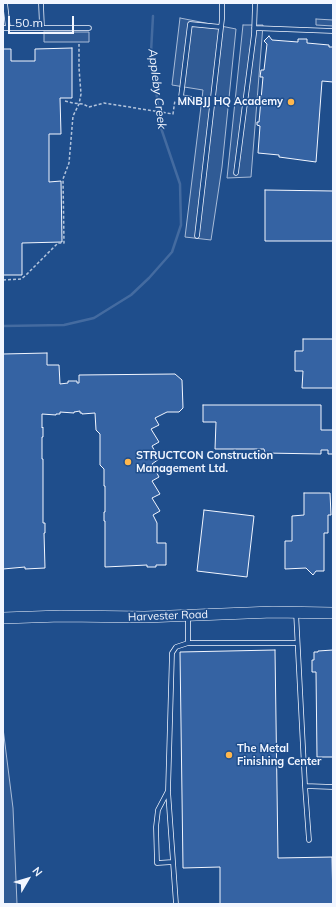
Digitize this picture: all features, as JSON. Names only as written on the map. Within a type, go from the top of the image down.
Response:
[{"type":"main road","name":"Harvester Road","points":[[3,618],[60,616],[145,617],[273,612],[333,612]]},
{"type":"lane","points":[[5,3],[5,28],[89,28]]},
{"type":"lane","points":[[41,3],[42,28]]},
{"type":"lane","points":[[197,236],[213,103],[222,3]]},
{"type":"lane","points":[[236,173],[254,28],[255,3]]},
{"type":"lane","points":[[213,103],[181,97],[190,24],[221,27]]},
{"type":"lane","points":[[254,28],[333,31]]},
{"type":"lane","points":[[296,612],[296,643],[309,840]]},
{"type":"lane","points":[[188,616],[188,644]]},
{"type":"lane","points":[[176,904],[168,791],[172,653],[176,647],[188,644],[296,643]]},
{"type":"lane","points":[[305,786],[333,787]]},
{"type":"lane","points":[[168,791],[158,810],[156,827],[156,863],[173,862]]},
{"type":"path","points":[[3,280],[20,279],[58,244],[64,244],[63,178],[69,163],[74,116],[81,94],[79,44]]},
{"type":"path","points":[[65,100],[89,107],[104,103],[173,114],[175,99]]},
{"type":"shaded area","points":[[180,18],[236,29],[222,167],[211,240],[185,237],[203,90],[172,85]]},
{"type":"shaded area","points":[[316,19],[333,20],[333,26],[316,25]]},
{"type":"shaded area","points":[[243,25],[263,25],[251,177],[227,178]]},
{"type":"shaded area","points":[[44,32],[89,32],[89,42],[44,42]]},
{"type":"shaded area","points":[[3,728],[13,808],[17,904],[3,904]]},
{"type":"building","name":"MNBJJ HQ Academy","points":[[269,36],[272,40],[298,42],[298,39],[307,39],[307,43],[329,45],[329,47],[333,47],[333,82],[322,81],[316,162],[279,157],[279,155],[258,153],[260,126],[257,125],[257,122],[259,122],[263,77],[260,77],[261,70],[264,70],[267,44],[264,41]]},
{"type":"building","points":[[72,48],[72,98],[60,98],[61,134],[49,134],[49,182],[61,181],[62,242],[22,243],[22,275],[3,275],[3,49],[11,49],[11,61],[35,61],[35,49]]},
{"type":"building","points":[[265,190],[333,191],[333,241],[265,241]]},
{"type":"building","points":[[303,339],[333,339],[333,388],[302,388],[303,371],[295,371],[295,351],[303,351]]},
{"type":"building","name":"STRUCTCON Construction Management Ltd.","points":[[47,353],[47,365],[59,365],[60,384],[68,383],[68,381],[77,381],[77,383],[79,383],[79,375],[175,374],[182,380],[183,408],[179,412],[167,412],[155,418],[159,425],[151,429],[159,442],[152,446],[159,459],[152,464],[159,477],[152,481],[160,494],[152,498],[160,511],[153,515],[157,523],[157,543],[166,543],[166,565],[156,565],[156,567],[147,567],[147,565],[105,567],[105,486],[104,469],[100,465],[100,434],[96,430],[95,413],[82,414],[80,411],[74,413],[60,412],[60,414],[56,415],[42,414],[45,568],[25,569],[25,567],[3,569],[3,354]]},
{"type":"building","points":[[203,405],[321,405],[321,430],[333,430],[333,454],[328,454],[328,450],[321,450],[321,454],[265,453],[264,449],[215,449],[216,422],[203,422]]},
{"type":"building","points":[[304,493],[330,493],[331,515],[328,515],[328,533],[324,533],[324,571],[316,571],[313,575],[306,568],[285,569],[285,541],[292,541],[292,516],[304,515]]},
{"type":"building","points":[[204,510],[254,516],[247,577],[197,571]]},
{"type":"building","name":"The Metal Finishing Center","points":[[275,650],[278,858],[332,857],[333,904],[220,904],[220,867],[183,868],[180,652]]},
{"type":"building","points":[[333,650],[333,757],[317,757],[316,672],[312,672],[312,660],[314,660],[314,652]]},
{"type":"waterway","name":"Appleby Creek","points":[[3,326],[64,325],[94,318],[131,295],[149,278],[172,252],[181,225],[180,184],[161,128],[151,52],[153,16]]},
{"type":"place","name":"MNBJJ HQ Academy","points":[[291,102]]},
{"type":"place","name":"STRUCTCON Construction Management Ltd.","points":[[128,462]]},
{"type":"place","name":"The Metal Finishing Center","points":[[229,755]]}]
